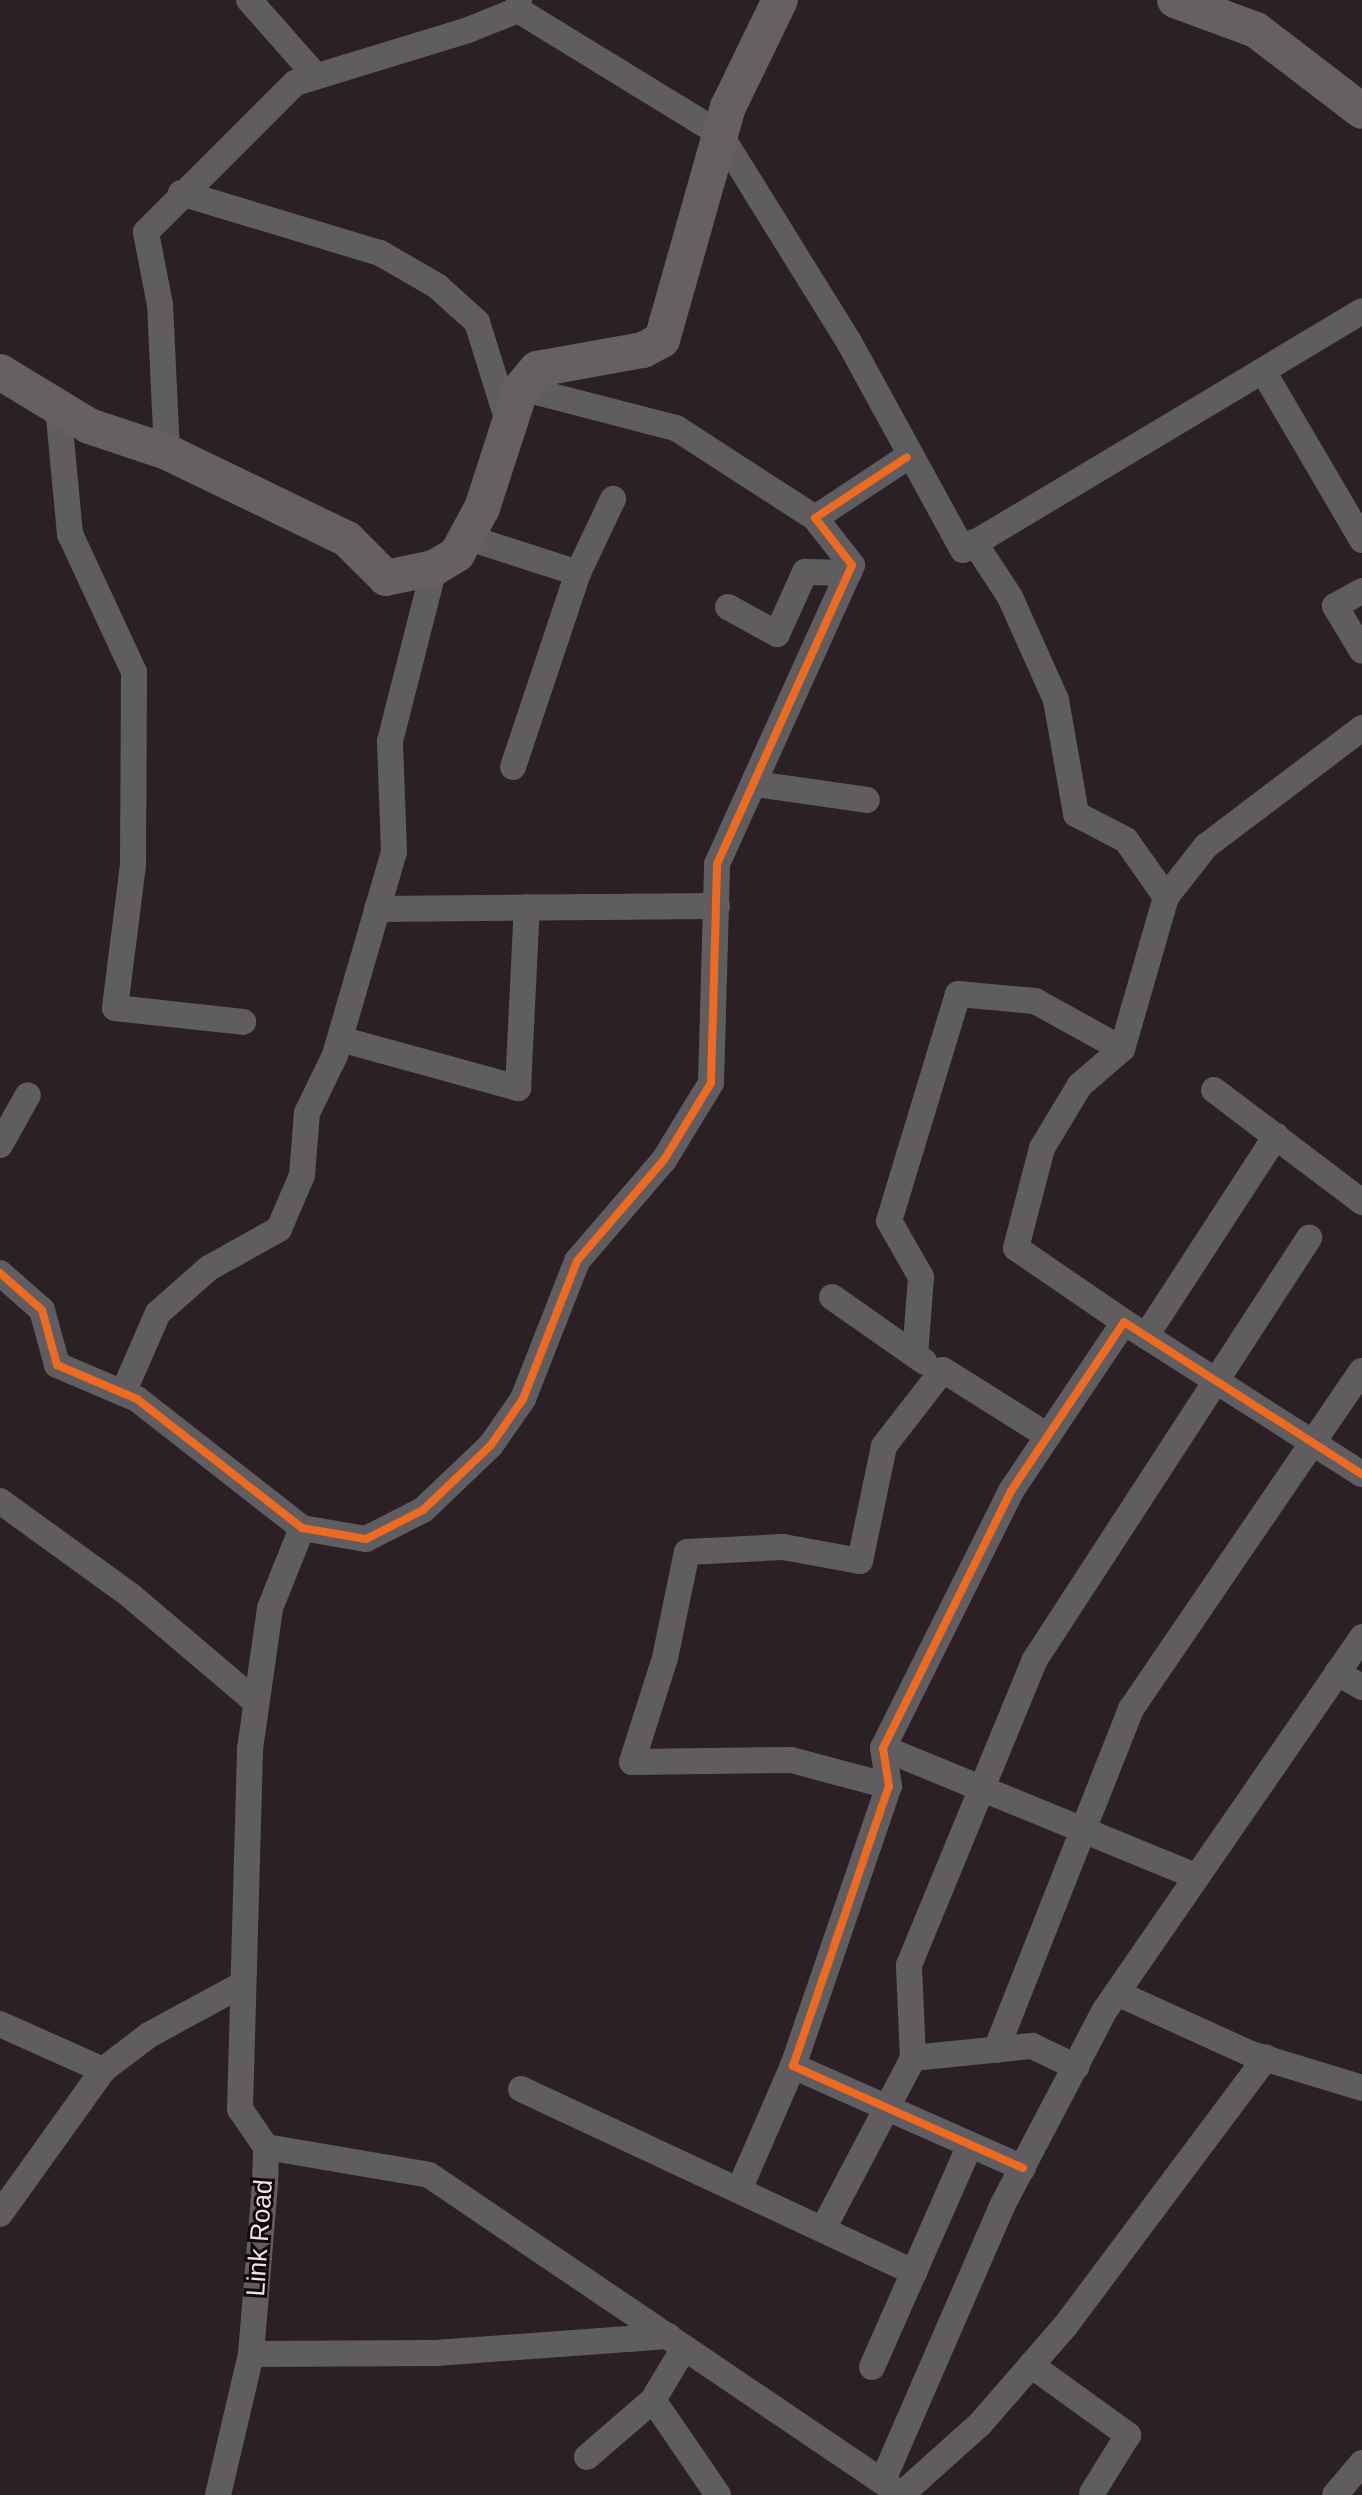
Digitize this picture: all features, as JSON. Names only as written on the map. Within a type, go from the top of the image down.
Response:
[{"type":"street","points":[[249,0],[316,76]]},
{"type":"street","points":[[0,372],[89,426],[167,452],[347,539],[386,578],[434,568],[457,554],[466,537],[521,388],[537,369],[643,350],[662,340],[720,134],[780,0]]},
{"type":"street","points":[[1175,0],[1256,30],[1362,111]]},
{"type":"street","points":[[167,452],[160,305],[146,232],[181,193],[295,83],[519,5],[720,134],[849,342],[907,457],[963,550],[1362,311]]},
{"type":"street","points":[[181,193],[380,253],[437,286],[477,322],[509,425]]},
{"type":"street","points":[[1263,371],[1362,540]]},
{"type":"street","points":[[0,1273],[42,1310],[57,1365],[123,1393],[197,1439],[302,1528],[366,1539],[423,1510],[491,1445],[523,1399],[577,1261],[664,1160],[711,1083],[717,864],[756,784],[852,565],[815,518],[676,428],[521,388]]},
{"type":"street","points":[[58,407],[70,534],[134,672],[133,865],[115,1008],[243,1022]]},
{"type":"street","points":[[815,518],[907,457]]},
{"type":"street","points":[[513,767],[578,573],[613,499]]},
{"type":"street","points":[[466,537],[578,573]]},
{"type":"street","points":[[974,542],[1010,597],[1056,700],[1076,814],[1126,840],[1166,897]]},
{"type":"street","points":[[123,1393],[158,1313],[209,1268],[279,1229],[302,1175],[307,1113],[340,1039],[394,852],[390,741],[434,568]]},
{"type":"street","points":[[728,607],[777,634],[805,572],[849,573]]},
{"type":"street","points":[[1362,591],[1335,606],[1362,651]]},
{"type":"street","points":[[1362,728],[1206,846],[1166,897],[1122,1049],[1080,1085],[1042,1148],[1016,1248],[1135,1329],[1362,1474]]},
{"type":"street","points":[[756,784],[867,800]]},
{"type":"street","points":[[377,909],[717,906]]},
{"type":"street","points":[[340,1039],[518,1088],[527,907]]},
{"type":"street","points":[[915,1355],[921,1277],[889,1221],[958,994],[1035,1001],[1122,1049]]},
{"type":"street","points":[[1214,1090],[1362,1202]]},
{"type":"street","points":[[0,1145],[28,1095]]},
{"type":"street","points":[[739,2190],[793,2066],[889,1786],[883,1748],[1011,1491],[1048,1436],[1135,1329],[1276,1136]]},
{"type":"street","points":[[823,2229],[913,2058],[909,1965],[985,1790],[1034,1661],[1212,1379],[1309,1238]]},
{"type":"street","points":[[832,1297],[941,1373],[1048,1436]]},
{"type":"street","points":[[996,2050],[1131,1709],[1362,1371]]},
{"type":"street","points":[[889,1786],[791,1760],[632,1762],[665,1658],[687,1552],[783,1547],[860,1561],[884,1446],[941,1373]]},
{"type":"street","points":[[0,1501],[131,1596],[255,1701]]},
{"type":"street","name":"Link Road","points":[[218,2495],[251,2354],[266,2147],[240,2109],[241,1860],[255,1701],[270,1608],[302,1528]]},
{"type":"street","points":[[895,2490],[1023,2168],[1076,2067],[1117,1993],[1362,1637]]},
{"type":"street","points":[[1337,1673],[1362,1687]]},
{"type":"street","points":[[883,1748],[1197,1877]]},
{"type":"street","points":[[0,2214],[103,2070],[149,2035],[241,1985]]},
{"type":"street","points":[[1117,1993],[1266,2058],[1362,2088]]},
{"type":"street","points":[[0,2024],[103,2070]]},
{"type":"street","points":[[913,2058],[1032,2046],[1076,2067]]},
{"type":"street","points":[[895,2490],[1031,2365],[1266,2058]]},
{"type":"street","points":[[793,2066],[1023,2168]]},
{"type":"street","points":[[521,2089],[914,2272]]},
{"type":"street","points":[[872,2367],[970,2145]]},
{"type":"street","points":[[266,2147],[429,2175],[895,2490]]},
{"type":"street","points":[[251,2354],[436,2353],[676,2342]]},
{"type":"street","points":[[587,2457],[653,2400],[676,2342]]},
{"type":"street","points":[[1031,2365],[1128,2435],[1092,2493]]},
{"type":"street","points":[[653,2400],[718,2495]]},
{"type":"street","points":[[1335,2495],[1362,2463]]},
{"type":"cycle path","points":[[0,1273],[42,1310],[57,1365],[137,1399],[302,1528],[366,1539],[423,1510],[491,1445],[523,1399],[577,1261],[664,1160],[711,1083],[717,864],[852,565],[815,518],[907,457]]},
{"type":"cycle path","points":[[1023,2168],[793,2066],[889,1786],[883,1748],[1011,1491],[1124,1322],[1362,1474]]}]
